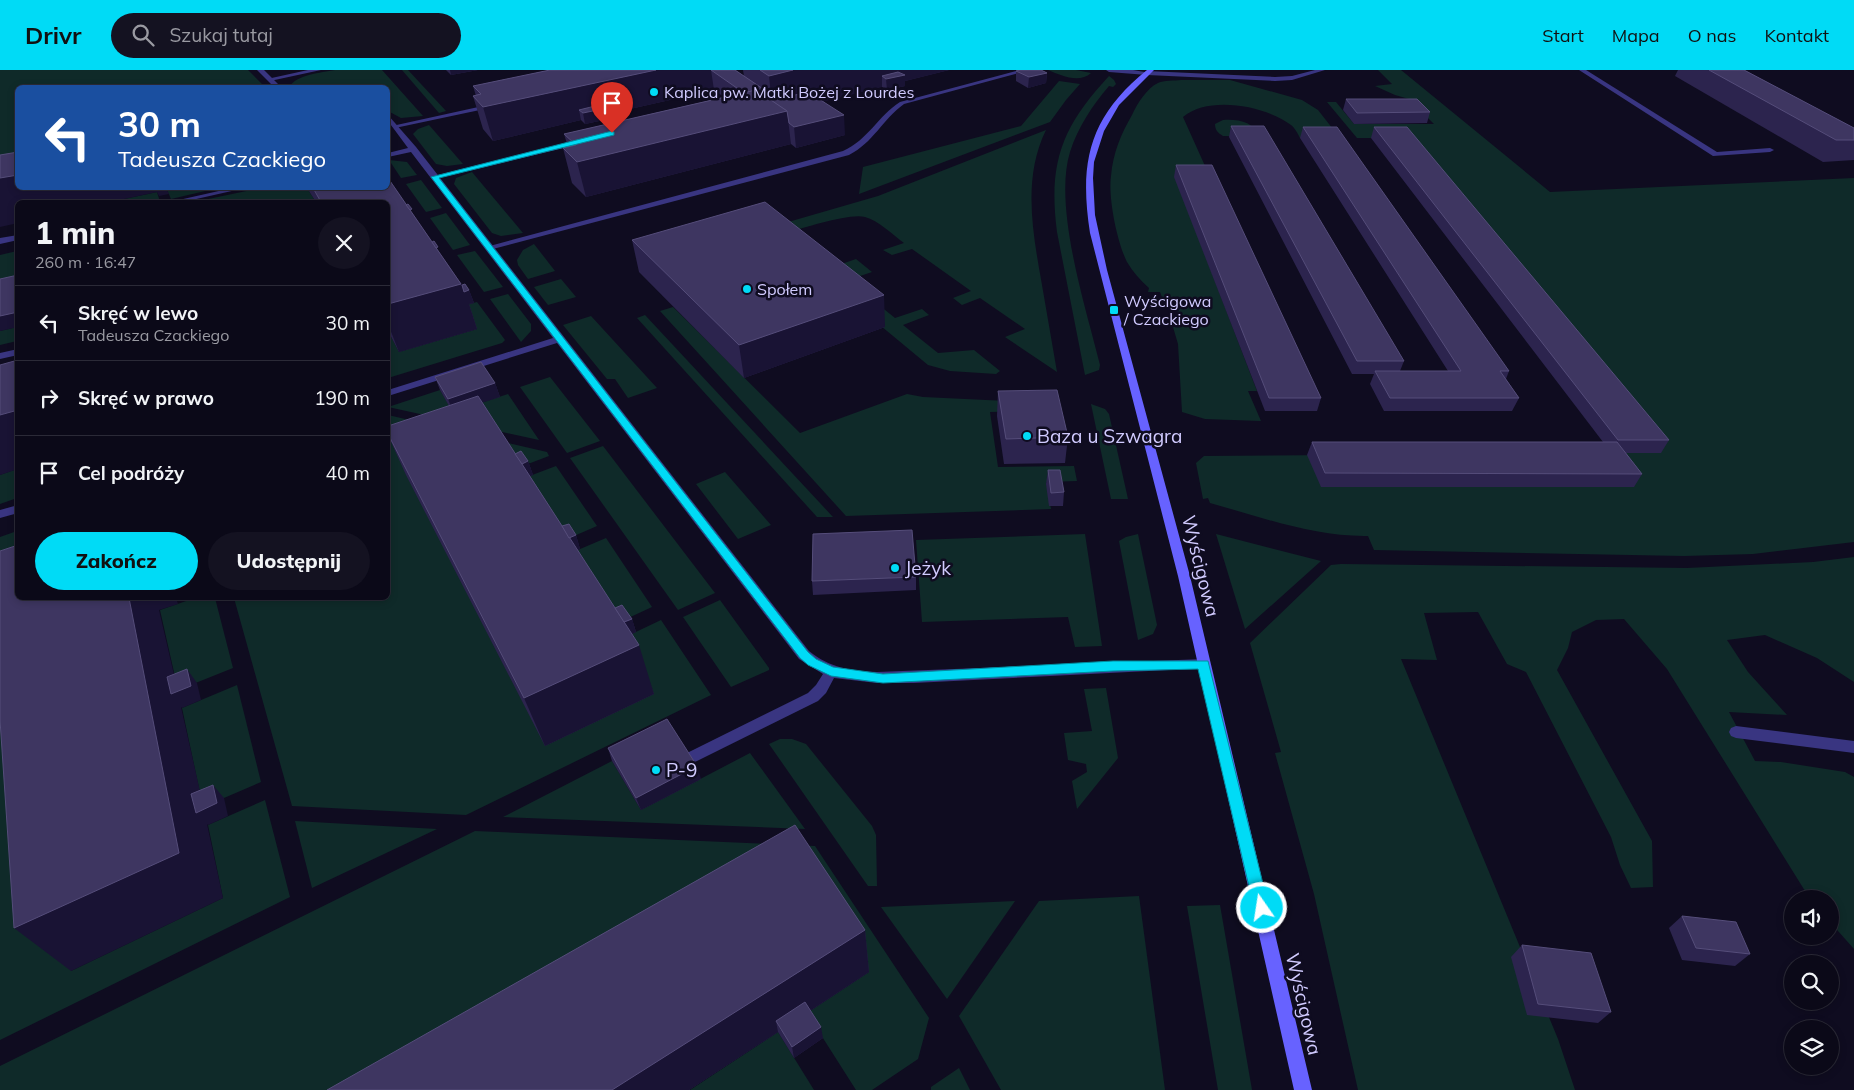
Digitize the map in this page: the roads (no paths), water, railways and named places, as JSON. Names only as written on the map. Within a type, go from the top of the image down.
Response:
[{"type":"street","points":[[260,70],[276,85]]},
{"type":"street","points":[[270,79],[318,70]]},
{"type":"street","points":[[490,248],[860,148],[886,115],[902,103],[1026,70]]},
{"type":"street","points":[[1108,70],[1275,79],[1292,78],[1322,70]]},
{"type":"street","points":[[1193,75],[1221,70]]},
{"type":"street","points":[[1582,70],[1716,154],[1770,150]]},
{"type":"street","name":"Wyścigowa","points":[[1149,71],[1118,102],[1103,125],[1095,143],[1090,160],[1091,209],[1116,319],[1182,566],[1203,664],[1240,814],[1303,1090]]},
{"type":"street","points":[[391,122],[497,105]]},
{"type":"street","points":[[391,122],[804,655],[812,662],[831,671],[883,678],[1113,666],[1203,664]]},
{"type":"street","points":[[434,177],[594,138]]},
{"type":"street","points":[[390,155],[413,149]]},
{"type":"street","points":[[184,200],[231,190]]},
{"type":"street","points":[[0,241],[15,238]]},
{"type":"street","points":[[390,392],[559,339]]},
{"type":"street","points":[[0,356],[15,353]]},
{"type":"street","points":[[0,514],[15,510]]},
{"type":"street","points":[[692,757],[813,697],[821,689],[831,671]]},
{"type":"street","points":[[1736,732],[1854,747]]},
{"type":"place","name":"Kaplica pw. Matki Bożej z Lourdes","points":[[654,92]]},
{"type":"place","name":"Społem","points":[[747,289]]},
{"type":"place","name":"Wyścigowa / Czackiego","points":[[1114,310]]},
{"type":"place","name":"Baza u Szwagra","points":[[1027,436]]},
{"type":"place","name":"Jeżyk","points":[[895,568]]},
{"type":"place","name":"P-9","points":[[656,770]]}]
